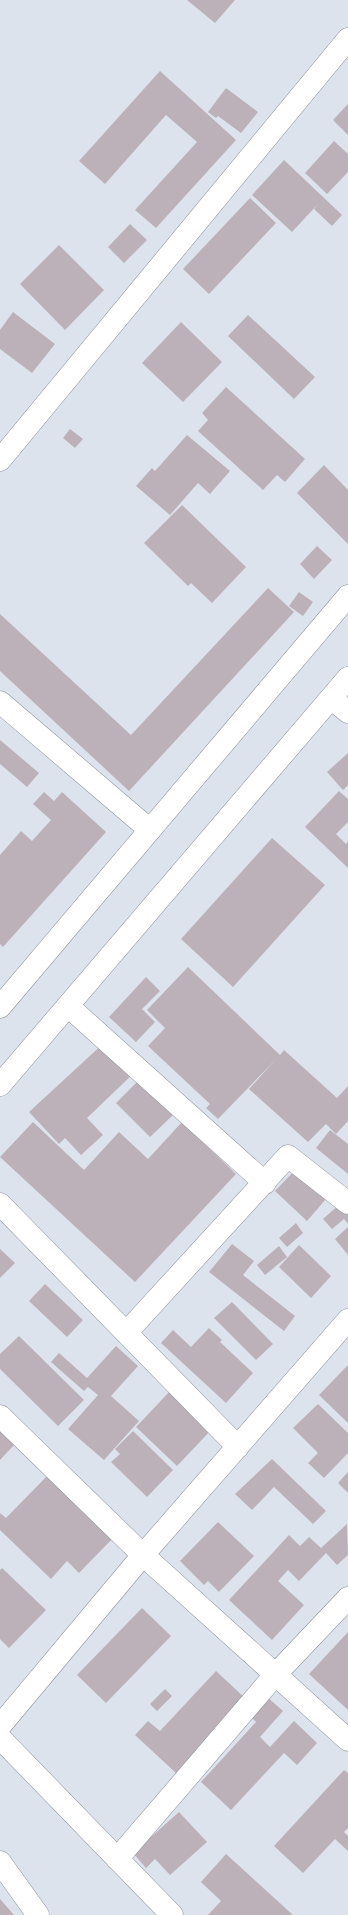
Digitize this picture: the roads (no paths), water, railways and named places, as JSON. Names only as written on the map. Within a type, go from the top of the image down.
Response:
[{"type":"street","points":[[0,460],[348,39]]},
{"type":"street","points":[[0,1007],[348,596]]},
{"type":"street","points":[[0,1085],[348,678]]},
{"type":"street","points":[[331,698],[348,712]]},
{"type":"street","points":[[0,702],[150,830]]},
{"type":"street","points":[[68,1006],[265,1183]]},
{"type":"street","points":[[126,1333],[265,1183],[288,1156],[348,1203]]},
{"type":"street","points":[[0,1204],[238,1447]]},
{"type":"street","points":[[0,1726],[143,1555],[348,1320]]},
{"type":"street","points":[[0,1416],[143,1555],[348,1740]]},
{"type":"street","points":[[117,1859],[275,1675],[348,1598]]},
{"type":"street","points":[[0,1738],[172,1915]]},
{"type":"street","points":[[0,1862],[38,1915]]}]
